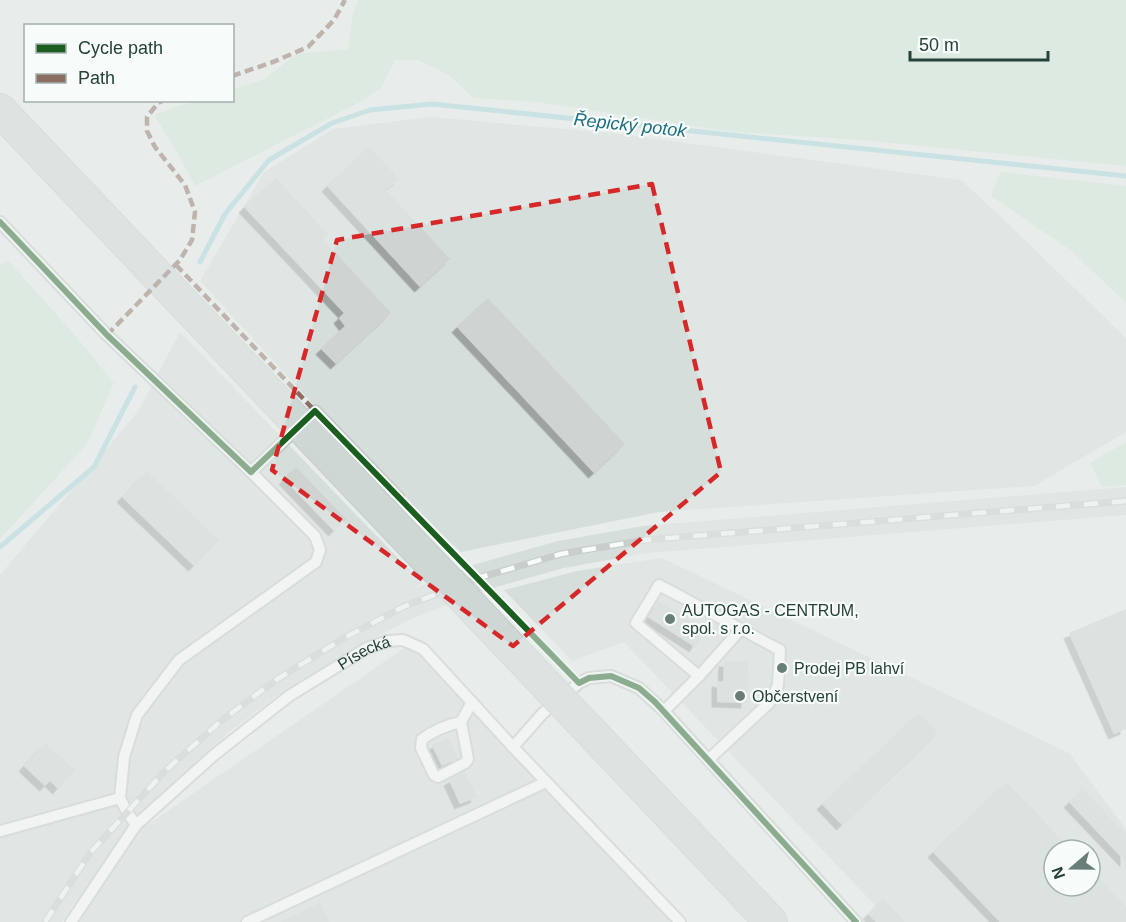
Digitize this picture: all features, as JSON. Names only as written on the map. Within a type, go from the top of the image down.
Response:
[{"type":"main road","points":[[0,110],[771,922]]},
{"type":"lane","points":[[0,222],[107,335],[315,536],[320,550],[316,561],[179,660],[137,714],[124,757],[120,798],[136,825]]},
{"type":"lane","points":[[251,472],[315,411],[399,498]]},
{"type":"lane","points":[[699,676],[636,623],[659,585],[780,650],[778,685],[769,703],[708,760]]},
{"type":"lane","points":[[664,711],[741,629]]},
{"type":"lane","name":"Písecká","points":[[71,922],[136,825],[214,755],[289,696],[367,648],[388,640],[403,640],[423,649],[680,922]]},
{"type":"lane","points":[[513,747],[543,713],[579,683],[589,678],[611,676],[639,688],[664,711],[856,922]]},
{"type":"lane","points":[[461,722],[435,730],[422,739],[421,747],[438,777],[465,763],[468,759],[461,722],[472,702]]},
{"type":"lane","points":[[247,922],[546,782]]},
{"type":"lane","points":[[1,831],[120,798]]},
{"type":"highlighted area","points":[[652,184],[721,472],[513,646],[272,470],[337,240]]},
{"type":"shaded area","points":[[431,117],[620,134],[961,180],[1126,338],[1126,432],[1034,486],[659,512],[461,552],[399,498],[200,281],[264,172],[333,129]]},
{"type":"shaded area","points":[[180,332],[422,583],[415,588],[473,565],[558,541],[643,526],[1126,487],[1126,515],[647,553],[564,568],[482,591],[409,620],[351,650],[283,691],[229,732],[175,781],[111,850],[413,642],[680,922],[67,922],[78,897],[62,922],[0,922],[0,575],[139,410]]},
{"type":"shaded area","points":[[662,558],[1069,753],[1126,829],[1126,922],[891,922],[624,642],[572,661],[504,590],[577,571]]},
{"type":"green space","points":[[358,0],[1126,0],[1126,166],[861,140],[733,132],[537,102],[473,98],[449,75],[418,60],[395,60],[381,88],[360,102],[195,186],[154,115],[190,102],[234,102],[234,89],[265,79],[296,54],[348,49],[353,14]]},
{"type":"green space","points":[[1000,172],[1126,186],[1126,303],[1069,249],[991,196]]},
{"type":"green space","points":[[8,260],[114,383],[87,444],[0,539],[0,266]]},
{"type":"green space","points":[[1126,442],[1126,485],[1102,487],[1090,463]]},
{"type":"building","points":[[369,147],[399,179],[386,190],[450,259],[420,287],[327,186]]},
{"type":"building","points":[[276,178],[328,234],[323,239],[391,313],[336,364],[321,349],[345,326],[339,318],[344,313],[244,207]]},
{"type":"building","points":[[488,298],[625,444],[594,473],[457,327]]},
{"type":"building","points":[[296,467],[346,519],[334,531],[284,479]]},
{"type":"building","points":[[147,471],[219,540],[194,566],[122,497]]},
{"type":"building","name":"AUTOGAS - CENTRUM, spol. s r.o.","points":[[658,601],[705,629],[695,647],[648,617]]},
{"type":"building","points":[[1126,609],[1126,729],[1114,734],[1069,633]]},
{"type":"building","points":[[724,661],[748,661],[747,703],[717,702],[717,681],[723,682]]},
{"type":"building","points":[[919,713],[938,733],[842,825],[822,804]]},
{"type":"building","points":[[448,738],[458,758],[442,766],[432,745]]},
{"type":"building","points":[[45,743],[75,770],[58,789],[50,781],[45,786],[24,766]]},
{"type":"building","points":[[465,772],[477,797],[460,804],[449,780]]},
{"type":"building","points":[[1006,782],[1060,838],[1042,838],[1042,898],[1102,898],[1102,882],[1126,907],[1126,922],[1000,922],[933,852]]},
{"type":"building","points":[[1083,789],[1126,834],[1126,862],[1069,802]]},
{"type":"building","points":[[883,899],[905,922],[876,922],[868,914]]},
{"type":"building","points":[[320,903],[329,922],[280,922]]},
{"type":"waterway","name":"Řepický potok","points":[[200,262],[225,214],[269,160],[332,123],[370,110],[432,104],[1126,176]]},
{"type":"waterway","name":"Řepický potok","points":[[0,547],[94,467],[135,387]]},
{"type":"railway","points":[[45,922],[90,853],[165,771],[221,721],[276,680],[344,638],[403,607],[478,578],[561,554],[645,540],[1126,501]]},
{"type":"marked path","points":[[234,75],[308,47],[334,20],[345,0]]},
{"type":"marked path","points":[[107,335],[180,260],[192,240],[195,212],[185,185],[155,147],[147,131],[147,117],[160,102]]},
{"type":"marked path","points":[[176,265],[315,411]]},
{"type":"cycle path","points":[[0,222],[107,335],[251,472],[315,411],[579,683],[589,678],[611,676],[639,688],[655,702],[856,922]]},
{"type":"place","name":"AUTOGAS - CENTRUM, spol. s r.o.","points":[[670,619]]},
{"type":"place","name":"Prodej PB lahví","points":[[782,668]]},
{"type":"place","name":"Občerstvení","points":[[740,696]]}]
